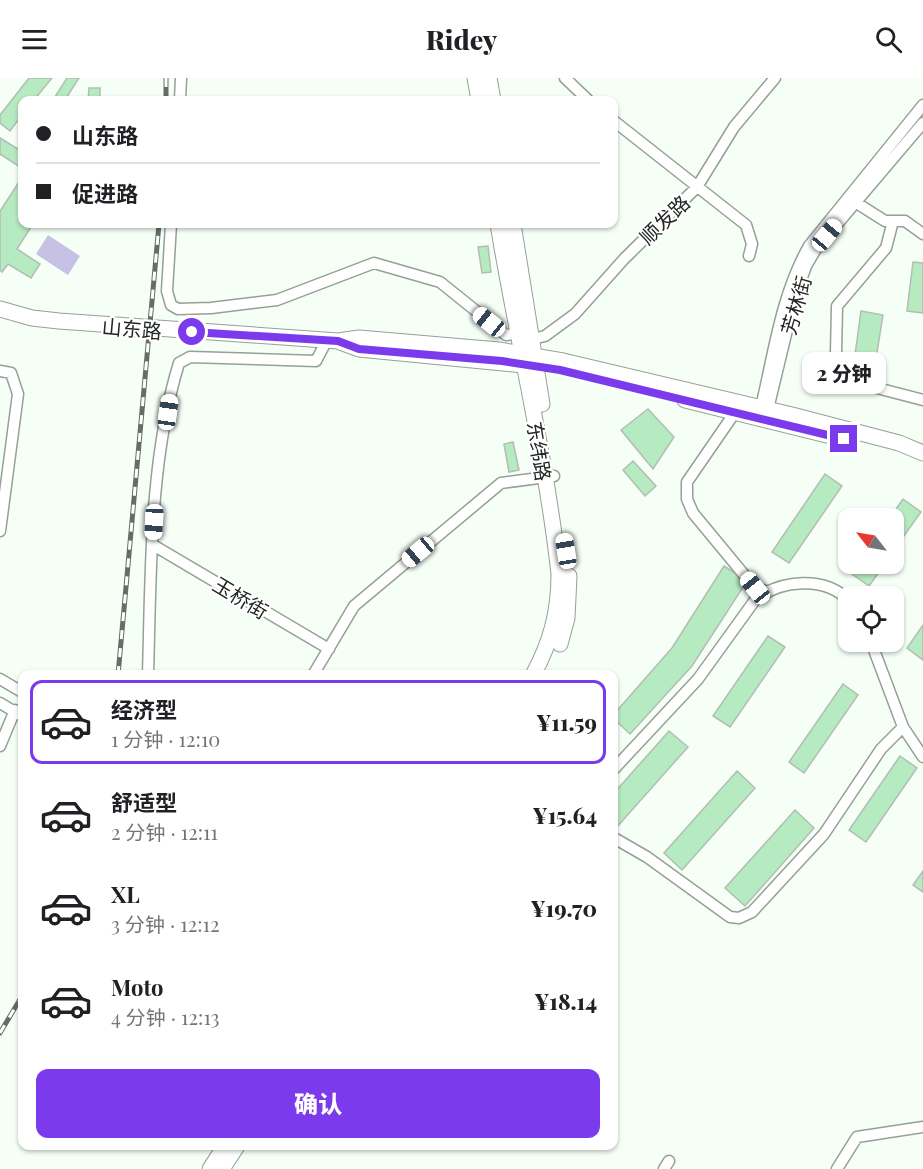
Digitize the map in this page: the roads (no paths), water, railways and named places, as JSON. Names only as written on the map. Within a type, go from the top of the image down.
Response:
[{"type":"main road","points":[[475,78],[477,96]]},
{"type":"main road","points":[[489,78],[492,96]]},
{"type":"main road","name":"东纬路","points":[[499,228],[525,336]]},
{"type":"main road","name":"东纬路","points":[[513,228],[525,336],[549,477],[566,551],[569,597],[561,640],[547,670]]},
{"type":"main road","name":"山东路","points":[[0,309],[32,318],[59,321],[332,340],[360,338],[419,342],[529,360],[764,412]]},
{"type":"main road","points":[[764,412],[899,443],[923,453]]},
{"type":"main road","points":[[764,412],[923,463]]},
{"type":"main road","name":"东纬路","points":[[535,670],[552,635],[559,596],[549,477]]},
{"type":"main road","points":[[210,1169],[222,1150]]},
{"type":"main road","points":[[222,1169],[234,1150]]},
{"type":"street","points":[[180,96],[181,78]]},
{"type":"street","points":[[565,78],[584,96]]},
{"type":"street","name":"顺发路","points":[[525,336],[546,336],[575,314],[624,259],[697,187],[734,127],[775,78]]},
{"type":"street","points":[[764,412],[788,293],[799,262],[809,246],[923,105]]},
{"type":"street","name":"芳林街","points":[[764,412],[795,297],[806,266],[816,249],[923,123]]},
{"type":"street","points":[[618,124],[746,225],[752,244],[749,256]]},
{"type":"street","points":[[855,202],[885,221],[905,221],[923,234]]},
{"type":"street","points":[[893,221],[886,248],[837,306],[836,352],[846,381],[923,400]]},
{"type":"street","points":[[171,228],[167,291],[171,305],[178,309],[211,308],[277,300],[374,263],[440,282],[506,335],[525,336]]},
{"type":"street","points":[[148,670],[155,500],[169,401],[179,363],[190,357],[316,361],[332,340]]},
{"type":"street","points":[[0,371],[11,373],[18,394],[0,531]]},
{"type":"street","points":[[739,407],[687,482],[687,500],[693,513],[755,588],[766,591]]},
{"type":"street","points":[[316,670],[354,606],[501,483],[549,477]]},
{"type":"street","name":"玉桥街","points":[[153,545],[329,649]]},
{"type":"street","points":[[618,764],[698,679],[755,600],[766,591],[783,585],[813,584],[833,588],[838,592]]},
{"type":"street","points":[[874,652],[903,727],[923,757]]},
{"type":"street","points":[[0,679],[18,690]]},
{"type":"street","points":[[0,703],[18,712]]},
{"type":"street","points":[[0,746],[18,715]]},
{"type":"street","points":[[618,840],[647,857],[730,917],[739,918],[752,912],[824,834],[881,749],[903,727]]},
{"type":"street","points":[[837,1169],[857,1137],[923,1127]]},
{"type":"railway","points":[[166,78],[166,96]]},
{"type":"railway","points":[[118,670],[159,228]]},
{"type":"railway","points":[[0,1033],[18,1003]]}]
